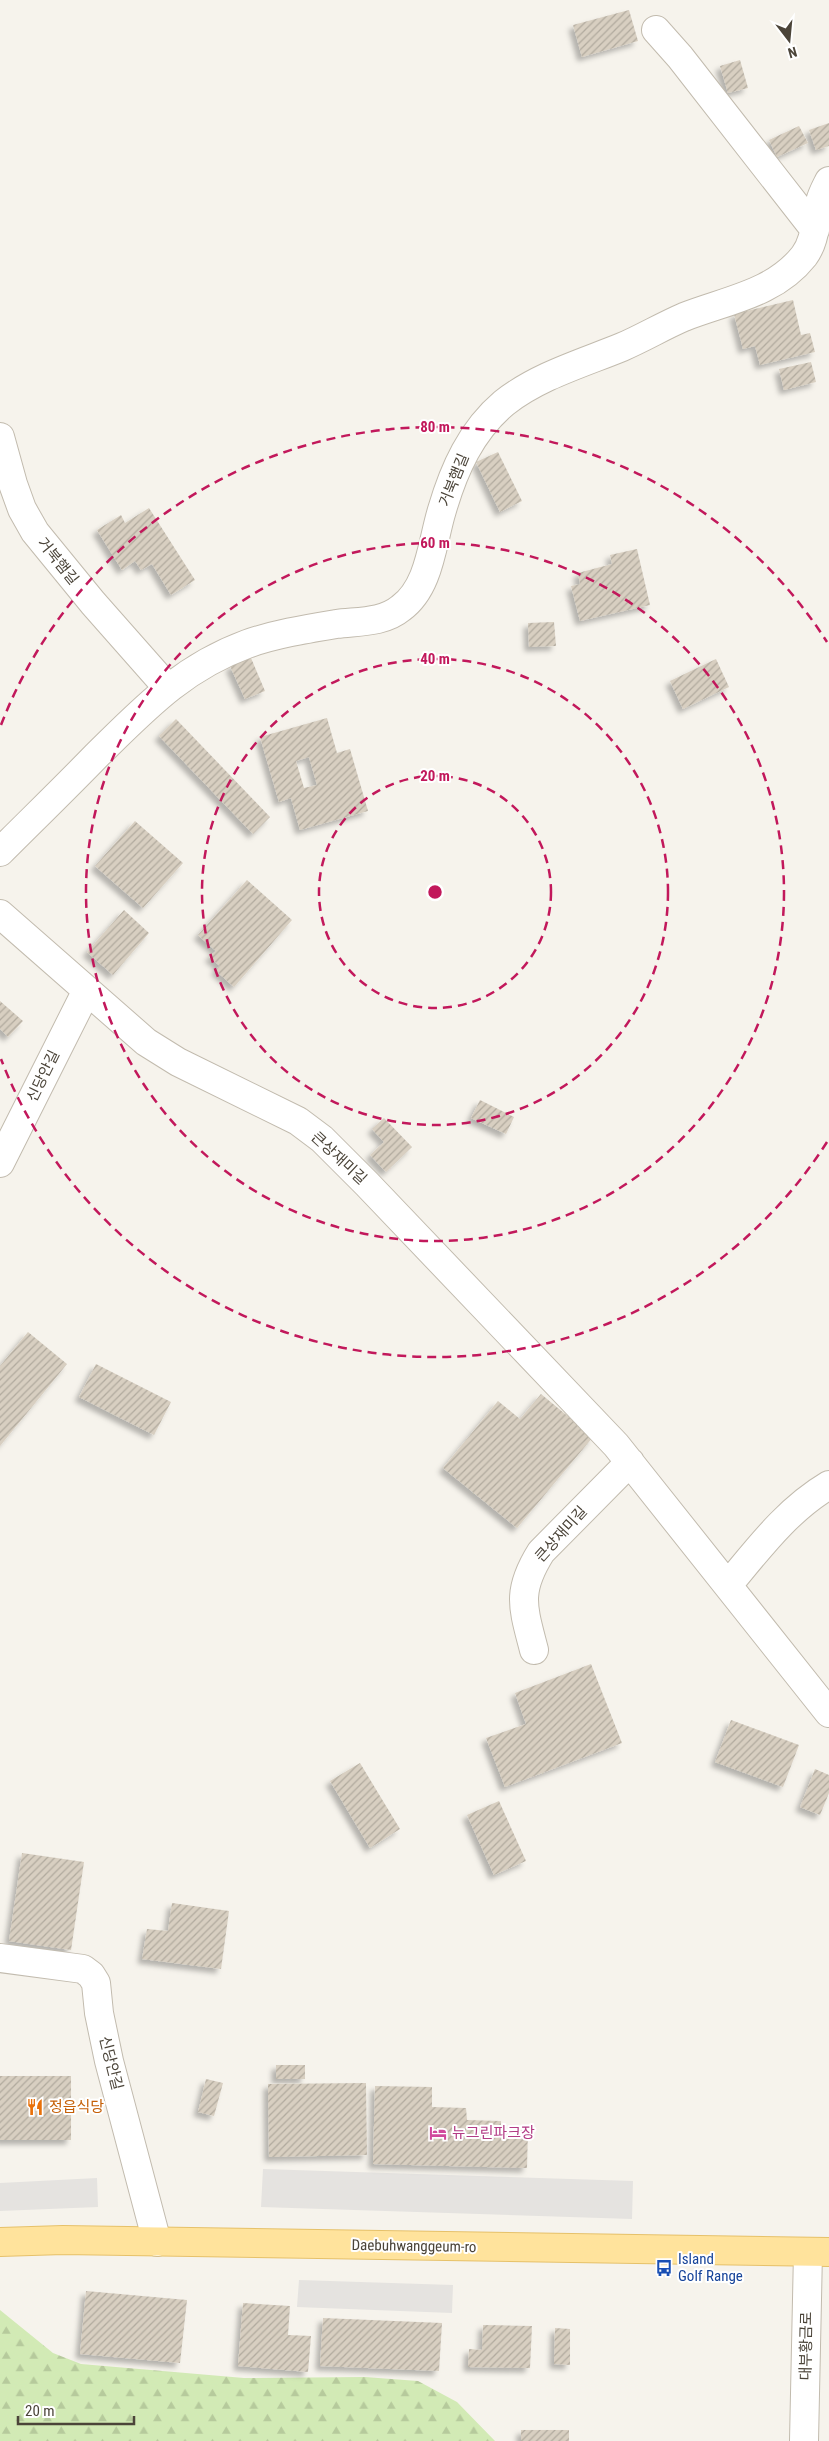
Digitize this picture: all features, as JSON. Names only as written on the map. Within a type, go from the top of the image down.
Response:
[{"type":"main road","name":"Daebuhwanggeum-ro","points":[[0,2242],[63,2240],[819,2252]]},
{"type":"lane","points":[[656,30],[680,56],[815,230]]},
{"type":"lane","name":"거북햄길","points":[[0,852],[168,688],[184,675],[247,644],[288,633],[375,620],[391,616],[405,606],[416,591],[427,567],[442,510],[459,461],[478,429],[505,402],[544,379],[623,346],[682,318],[769,287],[788,273],[806,254],[815,230],[820,202],[829,180]]},
{"type":"lane","name":"거북햄길","points":[[0,437],[12,484],[34,532],[93,603],[168,688]]},
{"type":"lane","name":"큰상재미길","points":[[0,914],[154,1047],[178,1062],[298,1121],[322,1139],[509,1332],[630,1462],[829,1712]]},
{"type":"lane","name":"신당안길","points":[[0,1163],[87,990]]},
{"type":"lane","name":"큰상재미길","points":[[534,1650],[523,1606],[524,1585],[531,1568],[541,1552],[630,1462]]},
{"type":"lane","points":[[728,1585],[784,1518],[810,1496],[829,1485]]},
{"type":"lane","name":"신당안길","points":[[0,1958],[83,1969],[91,1975],[96,1983],[99,2013],[109,2062],[157,2242]]},
{"type":"lane","name":"대부황금로","points":[[804,2441],[819,2252]]},
{"type":"green space","points":[[0,2310],[53,2353],[81,2364],[244,2378],[365,2377],[418,2381],[457,2402],[495,2441],[0,2441]]},
{"type":"shaded area","points":[[263,2169],[633,2181],[632,2219],[261,2207]]},
{"type":"shaded area","points":[[97,2178],[98,2207],[0,2211],[0,2183]]},
{"type":"shaded area","points":[[299,2280],[453,2285],[452,2313],[297,2307]]},
{"type":"building","points":[[629,10],[638,41],[582,57],[573,25]]},
{"type":"building","points":[[740,60],[748,88],[728,93],[720,66]]},
{"type":"building","points":[[829,123],[829,146],[816,150],[809,130]]},
{"type":"building","points":[[799,126],[808,143],[777,157],[769,140]]},
{"type":"building","points":[[793,300],[801,335],[810,333],[815,352],[760,365],[755,346],[743,349],[734,314]]},
{"type":"building","points":[[811,362],[816,382],[784,390],[779,369]]},
{"type":"building","points":[[498,452],[522,501],[500,512],[476,462]]},
{"type":"building","points":[[149,508],[195,580],[171,595],[152,564],[141,570],[135,561],[122,570],[97,530],[121,515],[125,523]]},
{"type":"building","points":[[637,549],[650,605],[580,621],[571,586],[580,584],[578,573],[612,564],[610,555]]},
{"type":"building","points":[[554,622],[556,646],[529,647],[528,623]]},
{"type":"building","points":[[251,658],[265,691],[245,699],[230,666]]},
{"type":"building","points":[[716,659],[729,687],[683,709],[670,681]]},
{"type":"building","points":[[327,718],[337,753],[350,749],[368,811],[300,830],[291,798],[279,802],[260,737]],"holes":[[[309,757],[317,785],[304,788],[296,761]]]},
{"type":"building","points":[[176,719],[270,817],[253,834],[159,736]]},
{"type":"building","points":[[135,821],[183,863],[143,908],[95,866]]},
{"type":"building","points":[[247,880],[292,920],[234,987],[215,970],[220,966],[209,957],[216,951],[198,935]]},
{"type":"building","points":[[124,910],[149,933],[113,975],[87,952]]},
{"type":"building","points":[[0,1001],[23,1021],[8,1037],[0,1029]]},
{"type":"building","points":[[480,1100],[514,1117],[506,1134],[471,1118]]},
{"type":"building","points":[[384,1118],[412,1147],[386,1172],[370,1155],[384,1142],[372,1129]]},
{"type":"building","points":[[28,1332],[67,1364],[0,1446],[0,1366]]},
{"type":"building","points":[[96,1364],[171,1402],[154,1435],[79,1397]]},
{"type":"building","points":[[541,1394],[593,1437],[517,1528],[443,1468],[498,1401],[520,1419]]},
{"type":"building","points":[[591,1664],[622,1743],[505,1787],[486,1738],[526,1724],[515,1693]]},
{"type":"building","points":[[731,1720],[799,1745],[783,1787],[715,1762]]},
{"type":"building","points":[[360,1763],[400,1829],[370,1848],[330,1781]]},
{"type":"building","points":[[815,1769],[829,1775],[829,1793],[820,1815],[800,1807]]},
{"type":"building","points":[[499,1801],[526,1861],[494,1875],[467,1815]]},
{"type":"building","points":[[22,1853],[84,1862],[71,1950],[9,1941]]},
{"type":"building","points":[[172,1903],[229,1911],[221,1969],[142,1959],[147,1929],[168,1931]]},
{"type":"building","points":[[276,2065],[305,2065],[305,2079],[276,2079]]},
{"type":"building","points":[[0,2076],[71,2076],[71,2140],[0,2140]]},
{"type":"building","points":[[206,2079],[223,2083],[214,2116],[198,2112]]},
{"type":"building","points":[[366,2083],[367,2155],[269,2157],[268,2084]]},
{"type":"building","points":[[375,2086],[432,2087],[432,2107],[466,2108],[467,2120],[501,2121],[501,2130],[528,2130],[527,2168],[373,2164]]},
{"type":"building","points":[[86,2291],[187,2300],[180,2363],[80,2354]]},
{"type":"building","points":[[243,2303],[290,2306],[288,2335],[311,2336],[308,2372],[238,2366]]},
{"type":"building","points":[[323,2318],[442,2323],[439,2371],[320,2366]]},
{"type":"building","points":[[483,2325],[532,2326],[530,2368],[468,2367],[469,2349],[482,2350]]},
{"type":"building","points":[[555,2328],[570,2329],[570,2365],[554,2364]]},
{"type":"building","points":[[521,2430],[569,2430],[569,2441],[521,2441]]},
{"type":"place","name":"정읍식당","points":[[35,2107]]},
{"type":"place","name":"뉴그린파크장","points":[[438,2133]]},
{"type":"place","name":"Island Golf Range","points":[[664,2268]]}]
